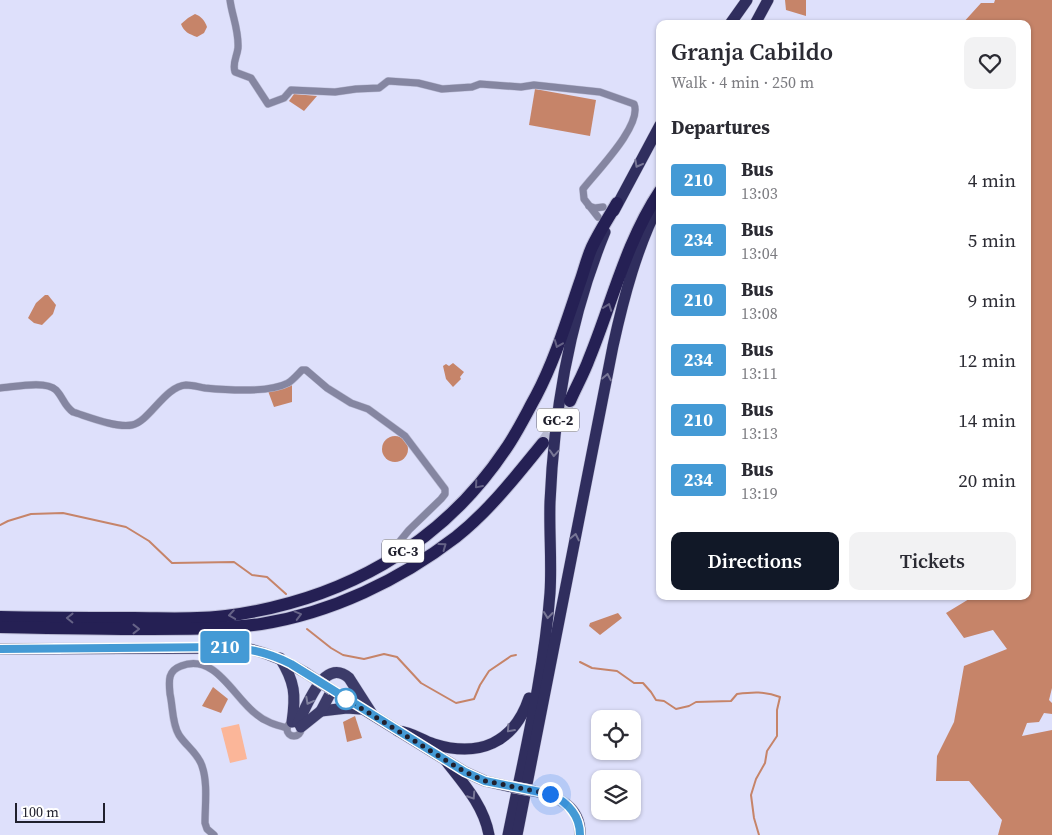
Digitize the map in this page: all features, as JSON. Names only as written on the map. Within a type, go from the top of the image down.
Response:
[{"type":"highway","points":[[733,20],[747,0]]},
{"type":"highway","points":[[757,20],[768,0]]},
{"type":"highway","name":"GC-2","points":[[517,835],[543,674],[550,591],[550,503],[554,445],[566,364],[596,254],[617,203],[656,132]]},
{"type":"highway","points":[[570,400],[589,360],[626,256],[656,197]]},
{"type":"highway","name":"GC-3","points":[[0,617],[183,618],[224,616],[267,610],[319,595],[347,584],[379,567],[423,537],[448,517],[479,485],[506,450],[537,393],[560,340],[592,247],[617,203]]},
{"type":"highway","name":"GC-2","points":[[508,835],[623,302],[642,243],[656,211]]},
{"type":"highway","name":"GC-3","points":[[0,627],[208,628],[261,624],[322,609],[383,583],[420,562],[457,536],[494,502],[543,443]]},
{"type":"highway","points":[[267,610],[344,580],[387,557],[410,535]]},
{"type":"highway","points":[[398,731],[415,735],[432,744],[448,747],[475,750],[488,746],[502,738],[515,725],[543,674]]},
{"type":"highway","points":[[522,835],[546,702],[543,674]]},
{"type":"highway","points":[[446,762],[473,796],[481,811],[489,835]]},
{"type":"main road","points":[[0,649],[226,647],[255,650],[280,658],[465,772],[485,781],[550,794],[559,798],[568,805],[578,822],[580,835]]},
{"type":"main road","points":[[280,658],[290,674],[294,687],[294,725]]},
{"type":"main road","points":[[294,725],[324,676],[335,672],[344,673],[349,678],[373,715]]},
{"type":"main road","points":[[321,711],[332,690]]},
{"type":"main road","points":[[294,725],[321,711],[348,708],[362,709]]},
{"type":"street","points":[[230,0],[236,22],[238,49],[233,67],[234,72],[251,78],[268,104],[284,98],[291,90],[336,92],[356,88],[379,88],[388,81],[418,83],[442,89],[472,87],[480,84],[521,88],[534,84],[600,92],[634,104],[636,109],[634,116],[624,138],[583,189],[584,198],[598,217]]},
{"type":"street","points":[[589,206],[595,208],[603,207]]},
{"type":"street","points":[[0,388],[47,385],[54,388],[67,408],[73,412],[119,425],[132,425],[140,421],[155,405],[176,388],[185,385],[239,390],[270,388],[288,383],[302,370],[306,370],[326,388],[351,404],[368,409],[405,436],[444,489],[441,499],[410,535]]},
{"type":"street","points":[[214,835],[207,829],[205,823],[202,765],[176,728],[168,680],[172,672],[186,664],[198,664],[208,667],[220,675],[255,714],[275,725],[294,725]]},
{"type":"shaded area","points":[[785,0],[806,0],[806,16],[786,10]]},
{"type":"shaded area","points":[[995,0],[1052,0],[1052,688],[1049,700],[1052,703],[1052,714],[1044,713],[1039,722],[1027,723],[1022,736],[1052,730],[1052,835],[998,835],[1002,820],[969,781],[936,781],[937,756],[954,722],[964,666],[1007,649],[993,630],[964,638],[946,613],[967,600],[1031,600],[1031,20],[966,20],[981,3],[994,3]]},
{"type":"shaded area","points":[[195,14],[202,19],[207,27],[204,33],[197,37],[187,32],[181,24]]},
{"type":"shaded area","points":[[535,89],[596,100],[590,136],[529,125]]},
{"type":"shaded area","points":[[294,94],[317,96],[304,111],[289,101]]},
{"type":"shaded area","points":[[45,295],[48,295],[56,305],[53,314],[42,325],[34,323],[28,318],[36,303]]},
{"type":"shaded area","points":[[453,363],[464,372],[460,377],[461,379],[453,387],[446,379],[443,366],[446,364],[449,366]]},
{"type":"shaded area","points":[[292,385],[292,402],[274,407],[268,391]]},
{"type":"shaded area","points":[[395,436],[404,440],[408,449],[404,458],[395,462],[386,458],[382,449],[386,440]]},
{"type":"shaded area","points":[[618,613],[622,618],[600,635],[589,626],[590,623]]},
{"type":"shaded area","points":[[213,687],[228,699],[221,713],[202,706]]},
{"type":"shaded area","points":[[355,716],[362,738],[347,742],[343,722]]},
{"type":"shaded area","points":[[239,724],[247,759],[230,763],[221,728]]},
{"type":"waterway","points":[[0,525],[31,514],[63,513],[126,527],[149,541],[172,563],[234,562],[252,575],[267,577],[286,594]]},
{"type":"waterway","points":[[307,629],[343,655],[364,659],[384,654],[397,657],[421,683],[456,703],[474,699],[489,671],[511,656],[516,655]]},
{"type":"waterway","points":[[580,662],[592,668],[617,671],[634,683],[643,683],[656,700],[664,701],[676,709],[696,702],[731,701],[737,694],[743,693],[764,693],[780,697],[777,710],[777,736],[767,751],[765,763],[756,779],[751,795],[754,818],[759,835]]},
{"type":"tunnel","points":[[543,443],[570,401]]},
{"type":"bus line","name":"210","points":[[0,649],[226,647],[244,648],[266,653],[291,664],[446,762],[465,772],[485,781],[550,794],[559,798],[574,812],[580,835]]},
{"type":"route","points":[[346,699],[465,772],[485,781],[550,794]]}]
